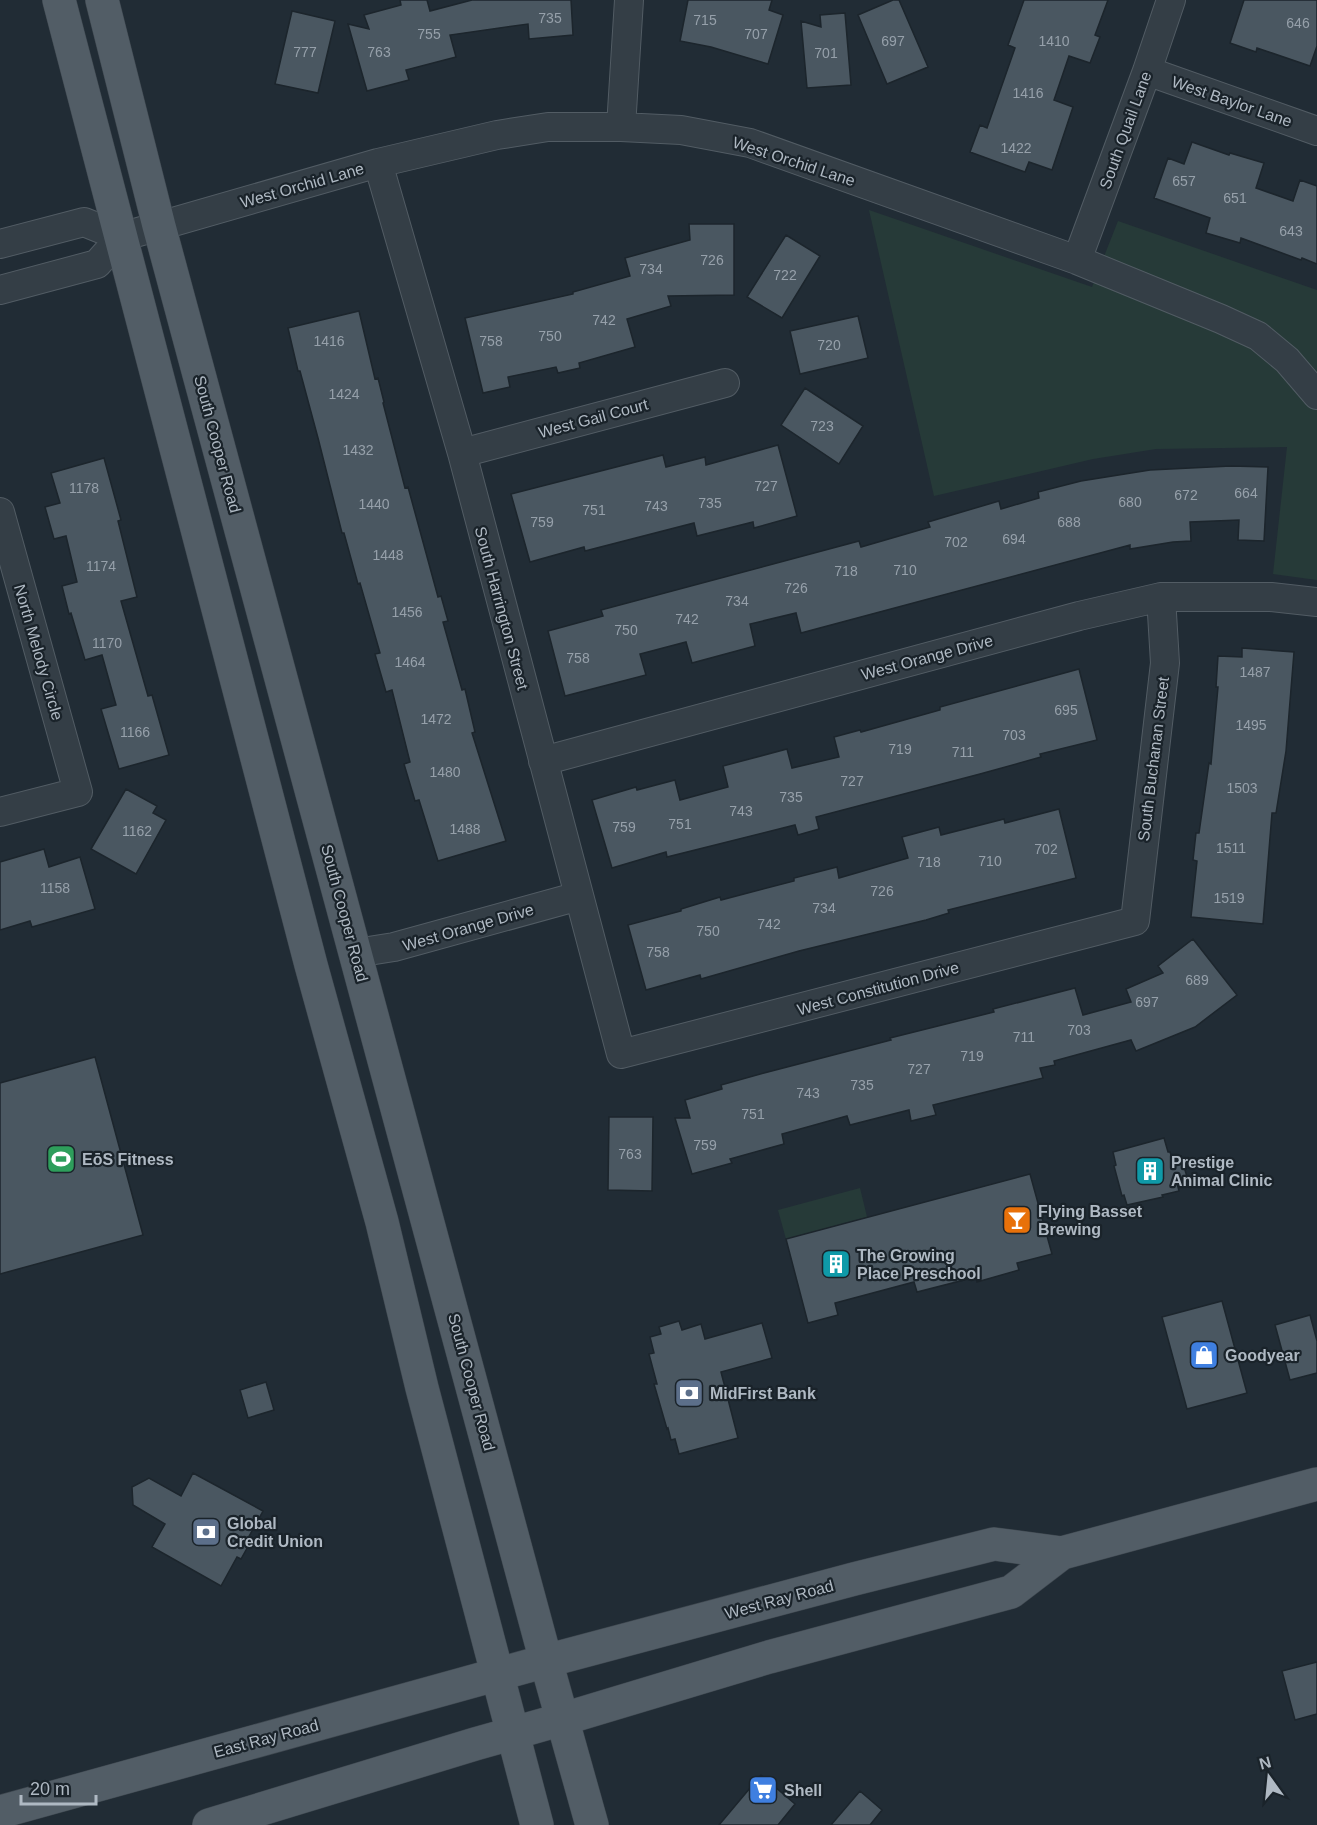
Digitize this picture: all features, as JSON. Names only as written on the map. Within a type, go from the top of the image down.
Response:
[{"type":"main road","points":[[59,0],[370,1178],[422,1388],[537,1825]]},
{"type":"main road","name":"South Cooper Road","points":[[102,0],[159,226],[592,1825]]},
{"type":"main road","points":[[312,965],[356,953]]},
{"type":"main road","name":"West Ray Road","points":[[563,1719],[769,1657],[1011,1592],[1062,1553],[1317,1484]]},
{"type":"main road","name":"West Ray Road","points":[[498,1674],[994,1544],[1062,1553]]},
{"type":"main road","name":"East Ray Road","points":[[0,1812],[498,1674]]},
{"type":"main road","points":[[209,1825],[563,1719]]},
{"type":"street","points":[[621,127],[629,0]]},
{"type":"street","name":"South Quail Lane","points":[[1077,260],[1171,0]]},
{"type":"street","name":"West Baylor Lane","points":[[1146,71],[1317,131]]},
{"type":"street","name":"West Orchid Lane","points":[[121,237],[378,163],[497,135],[548,127],[681,130],[750,143],[1077,260],[1221,318],[1258,336],[1287,360],[1317,395]]},
{"type":"street","name":"South Harrington Street","points":[[378,163],[462,453],[621,1054]]},
{"type":"street","points":[[0,244],[84,222],[121,237],[97,264],[0,290]]},
{"type":"street","name":"West Gail Court","points":[[462,453],[725,383]]},
{"type":"street","name":"North Melody Circle","points":[[0,512],[78,792],[0,812]]},
{"type":"street","name":"West Orange Drive","points":[[543,762],[1079,616],[1161,597],[1271,597],[1317,602]]},
{"type":"street","name":"South Buchanan Street","points":[[1135,921],[1164,663],[1161,597]]},
{"type":"street","name":"West Orange Drive","points":[[356,953],[394,947],[579,896]]},
{"type":"street","name":"West Constitution Drive","points":[[621,1054],[1135,921]]},
{"type":"green space","points":[[869,210],[1092,287],[1118,221],[1317,290],[1317,580],[1273,574],[1287,447],[1156,449],[1093,459],[934,496]]},
{"type":"green space","points":[[860,1188],[867,1217],[786,1239],[778,1210]]},
{"type":"building","points":[[400,0],[427,0],[430,11],[472,0],[571,0],[573,35],[529,39],[528,24],[450,35],[456,57],[406,70],[409,80],[367,91],[348,24],[369,29],[364,15],[401,5]]},
{"type":"building","points":[[688,0],[772,0],[769,10],[783,15],[768,64],[711,47],[680,41]]},
{"type":"building","points":[[893,0],[899,0],[928,67],[887,84],[858,15]]},
{"type":"building","points":[[1024,0],[1108,0],[1095,35],[1100,37],[1090,63],[1069,56],[1054,100],[1073,107],[1052,170],[1029,162],[1025,172],[970,152],[980,125],[987,128],[1015,48],[1008,45]]},
{"type":"building","points":[[1244,0],[1317,0],[1317,46],[1310,66],[1257,48],[1256,52],[1230,43]]},
{"type":"building","points":[[292,11],[335,21],[318,93],[275,84]]},
{"type":"building","points":[[845,13],[851,85],[807,88],[801,21],[821,27],[820,15]]},
{"type":"building","points":[[1192,142],[1229,155],[1230,153],[1264,163],[1256,188],[1293,201],[1300,180],[1317,186],[1317,264],[1241,238],[1240,243],[1206,233],[1210,218],[1154,198],[1168,158],[1184,164]]},
{"type":"building","points":[[689,224],[734,224],[734,295],[668,296],[671,306],[627,319],[635,347],[579,363],[580,368],[558,373],[556,367],[508,377],[510,387],[483,393],[465,318],[573,294],[573,292],[630,276],[625,258],[690,240]]},
{"type":"building","points":[[786,235],[820,256],[782,318],[747,297]]},
{"type":"building","points":[[359,311],[405,488],[408,487],[438,597],[441,596],[448,621],[443,622],[462,690],[465,689],[475,732],[472,733],[506,841],[438,861],[419,800],[415,801],[404,764],[410,762],[392,690],[386,692],[375,654],[380,653],[360,583],[358,584],[344,533],[342,533],[288,328]]},
{"type":"building","points":[[858,316],[868,358],[800,374],[790,331]]},
{"type":"building","points":[[805,388],[863,426],[839,464],[781,425]]},
{"type":"building","points":[[778,445],[797,516],[754,528],[753,522],[697,536],[694,523],[585,551],[584,547],[530,562],[511,494],[663,455],[666,467],[705,457],[706,465]]},
{"type":"building","points":[[104,458],[121,520],[118,521],[137,597],[121,601],[148,696],[152,695],[169,755],[119,769],[101,709],[116,705],[102,655],[85,660],[62,586],[77,582],[66,536],[54,539],[45,507],[60,503],[51,473]]},
{"type":"building","points":[[1231,466],[1268,467],[1264,541],[1238,540],[1239,520],[1190,522],[1191,541],[1130,549],[1130,545],[801,633],[796,613],[750,624],[755,646],[692,663],[686,642],[640,654],[646,675],[565,696],[548,631],[603,616],[601,610],[859,541],[861,547],[930,527],[928,522],[999,501],[1001,509],[1039,498],[1038,492],[1081,481],[1150,470]]},
{"type":"building","points":[[1242,648],[1294,652],[1286,751],[1276,813],[1272,813],[1263,924],[1191,917],[1197,861],[1193,860],[1196,833],[1199,833],[1209,763],[1211,764],[1218,687],[1216,687],[1218,656],[1242,657]]},
{"type":"building","points":[[1079,669],[1097,740],[1040,754],[1041,757],[980,774],[816,817],[819,829],[798,835],[795,825],[667,857],[666,852],[612,868],[592,800],[636,787],[637,790],[675,780],[680,800],[728,787],[723,766],[787,749],[792,768],[839,757],[834,737],[860,730],[861,732],[940,710],[940,707]]},
{"type":"building","points":[[126,789],[157,806],[153,813],[166,820],[136,874],[91,849]]},
{"type":"building","points":[[1059,809],[1076,878],[948,910],[949,913],[926,920],[799,951],[701,979],[700,975],[646,990],[628,925],[681,911],[681,909],[720,897],[721,900],[837,867],[839,878],[908,858],[902,837],[939,827],[941,835],[1004,819],[1005,823]]},
{"type":"building","points":[[44,849],[49,867],[80,857],[95,909],[32,927],[30,921],[0,930],[0,862]]},
{"type":"building","points":[[1193,939],[1237,995],[1195,1027],[1136,1051],[1131,1040],[1054,1061],[1055,1065],[1040,1068],[1043,1078],[933,1105],[936,1115],[911,1121],[909,1110],[850,1125],[847,1116],[782,1134],[784,1144],[730,1159],[732,1163],[692,1174],[675,1118],[690,1118],[685,1100],[722,1089],[721,1085],[1075,988],[1083,1015],[1131,1002],[1126,989],[1163,973],[1158,966]]},
{"type":"building","name":"EōS Fitness","points":[[95,1057],[143,1235],[0,1274],[0,1083]]},
{"type":"building","points":[[609,1117],[653,1117],[652,1191],[608,1190]]},
{"type":"building","name":"Prestige Animal Clinic","points":[[1164,1138],[1172,1158],[1181,1156],[1187,1177],[1176,1179],[1179,1191],[1127,1205],[1124,1195],[1122,1196],[1114,1166],[1116,1165],[1113,1152]]},
{"type":"building","points":[[1030,1174],[1052,1254],[1017,1263],[1019,1270],[977,1282],[976,1277],[917,1292],[914,1282],[835,1303],[838,1315],[808,1323],[786,1239]]},
{"type":"building","name":"Goodyear","points":[[1222,1301],[1247,1393],[1187,1409],[1162,1317]]},
{"type":"building","points":[[1310,1315],[1317,1341],[1317,1373],[1290,1380],[1275,1325]]},
{"type":"building","name":"MidFirst Bank","points":[[679,1321],[682,1330],[701,1324],[705,1339],[762,1323],[772,1358],[721,1372],[738,1438],[679,1454],[675,1439],[671,1440],[667,1429],[654,1384],[657,1384],[649,1354],[654,1353],[650,1337],[661,1334],[659,1327]]},
{"type":"building","points":[[266,1382],[274,1410],[248,1418],[240,1390]]},
{"type":"building","name":"Global Credit Union","points":[[193,1473],[263,1511],[247,1540],[251,1541],[241,1559],[237,1557],[221,1586],[152,1547],[165,1524],[133,1505],[132,1487],[149,1478],[181,1496]]},
{"type":"building","points":[[1317,1662],[1317,1714],[1295,1720],[1282,1671]]},
{"type":"building","name":"Shell","points":[[761,1775],[795,1804],[778,1825],[719,1825]]},
{"type":"building","name":"Shell","points":[[860,1791],[882,1810],[870,1825],[831,1825]]},
{"type":"place","name":"EōS Fitness","points":[[61,1159]]},
{"type":"place","name":"Prestige Animal Clinic","points":[[1150,1171]]},
{"type":"place","name":"Flying Basset Brewing","points":[[1017,1220]]},
{"type":"place","name":"The Growing Place Preschool","points":[[836,1264]]},
{"type":"place","name":"Goodyear","points":[[1204,1355]]},
{"type":"place","name":"MidFirst Bank","points":[[689,1393]]},
{"type":"place","name":"Global Credit Union","points":[[206,1532]]},
{"type":"place","name":"Shell","points":[[763,1790]]}]
